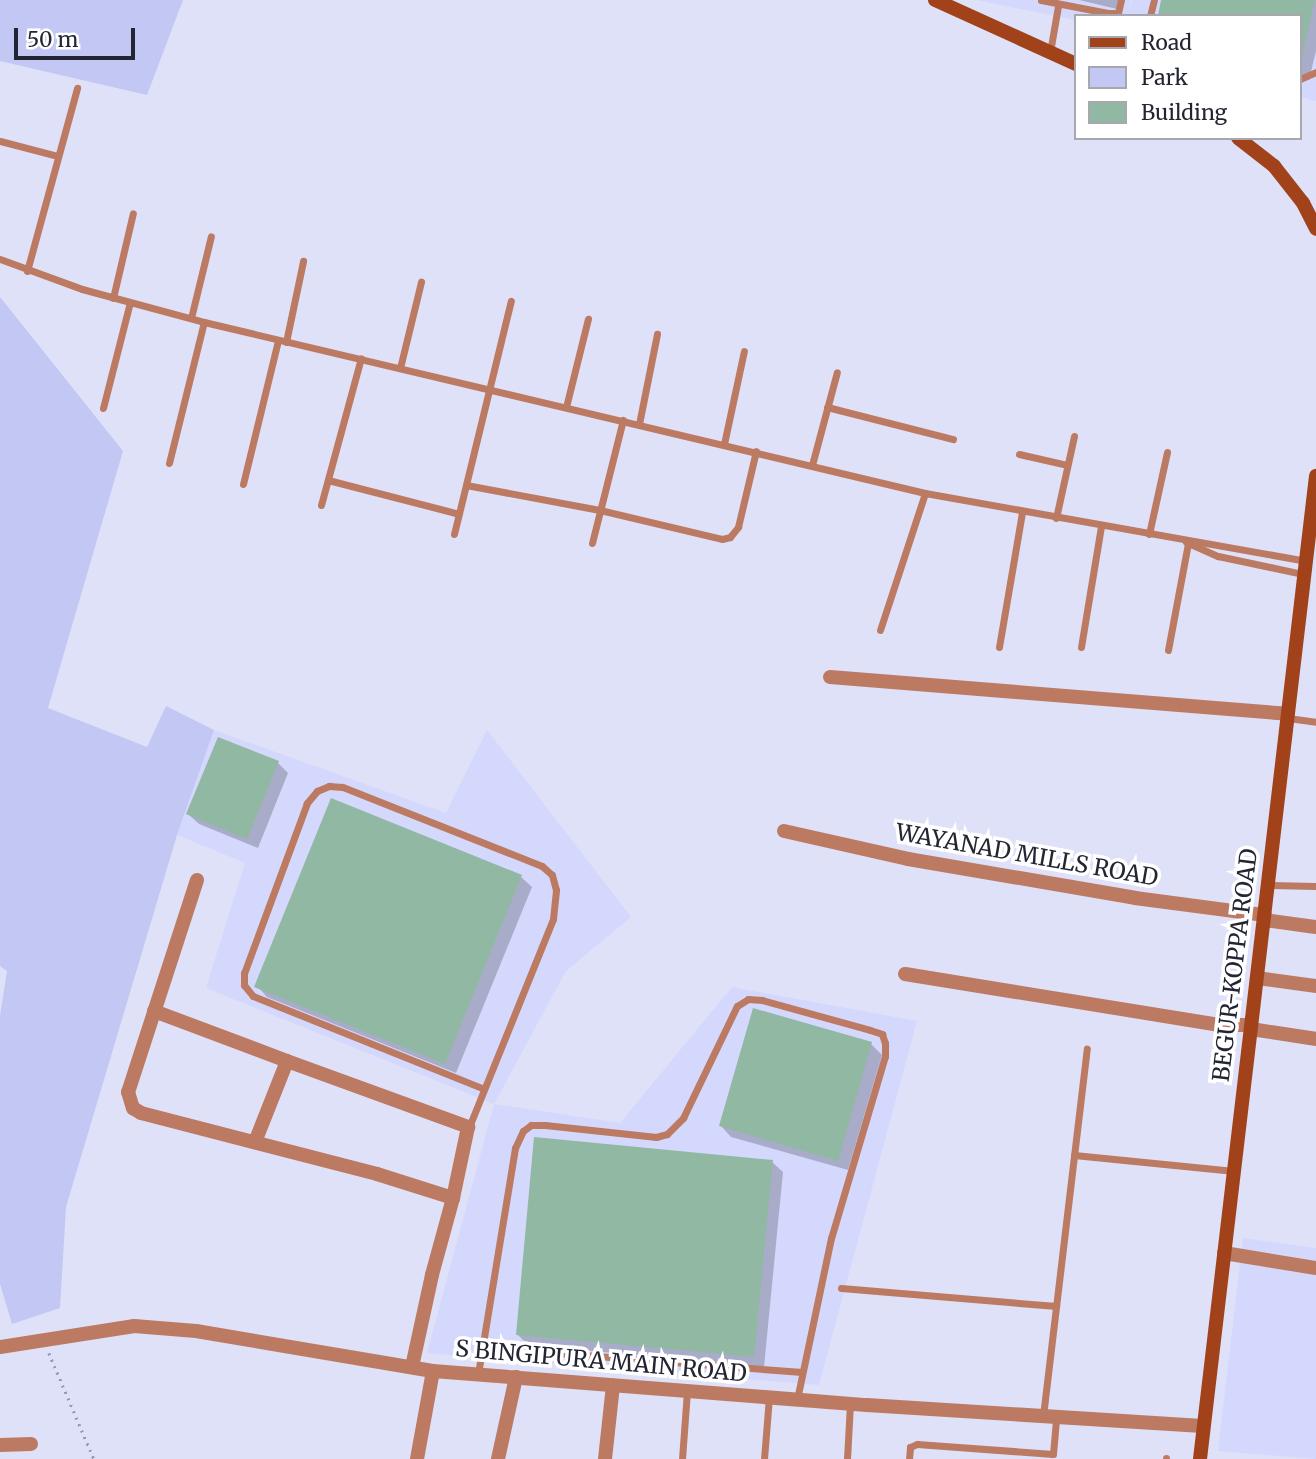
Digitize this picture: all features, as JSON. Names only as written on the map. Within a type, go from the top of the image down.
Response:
[{"type":"main road","points":[[935,0],[1074,64]]},
{"type":"main road","points":[[1241,140],[1275,166],[1303,203],[1316,229]]},
{"type":"main road","name":"BEGUR-KOPPA ROAD","points":[[1200,1459],[1316,476]]},
{"type":"street","points":[[830,677],[1287,716]]},
{"type":"street","name":"WAYANAD MILLS ROAD","points":[[784,831],[935,863],[1316,927]]},
{"type":"street","points":[[197,880],[128,1092],[133,1108],[141,1113],[256,1142],[453,1198]]},
{"type":"street","points":[[905,974],[1316,1039]]},
{"type":"street","points":[[1257,978],[1316,986]]},
{"type":"street","points":[[154,1011],[468,1128],[412,1367]]},
{"type":"street","points":[[256,1142],[287,1060]]},
{"type":"street","points":[[1224,1253],[1316,1268]]},
{"type":"street","name":"S BINGIPURA MAIN ROAD","points":[[0,1347],[134,1326],[221,1334],[433,1371],[850,1404],[1202,1426]]},
{"type":"street","points":[[417,1459],[433,1371]]},
{"type":"street","points":[[498,1459],[516,1377]]},
{"type":"street","points":[[605,1459],[612,1385]]},
{"type":"street","points":[[0,1445],[31,1444]]},
{"type":"lane","points":[[1041,0],[1058,6],[1118,13],[1121,0]]},
{"type":"lane","points":[[1050,52],[1058,6]]},
{"type":"lane","points":[[26,271],[77,88]]},
{"type":"lane","points":[[0,141],[58,156]]},
{"type":"lane","points":[[113,298],[133,213]]},
{"type":"lane","points":[[191,318],[211,236]]},
{"type":"lane","points":[[0,259],[26,271],[113,298],[282,341],[925,493],[1101,526],[1217,543],[1304,568]]},
{"type":"lane","points":[[243,484],[303,261]]},
{"type":"lane","points":[[400,368],[421,282]]},
{"type":"lane","points":[[454,534],[511,301]]},
{"type":"lane","points":[[103,408],[130,302]]},
{"type":"lane","points":[[566,407],[587,319]]},
{"type":"lane","points":[[169,463],[204,322]]},
{"type":"lane","points":[[639,424],[657,334]]},
{"type":"lane","points":[[724,444],[744,351]]},
{"type":"lane","points":[[321,505],[361,358]]},
{"type":"lane","points":[[812,465],[837,372]]},
{"type":"lane","points":[[828,407],[953,439]]},
{"type":"lane","points":[[592,543],[622,421]]},
{"type":"lane","points":[[1056,518],[1074,436]]},
{"type":"lane","points":[[466,485],[600,510],[722,539],[730,537],[738,527],[755,451]]},
{"type":"lane","points":[[1149,534],[1167,453]]},
{"type":"lane","points":[[1018,454],[1068,465]]},
{"type":"lane","points":[[328,480],[459,513]]},
{"type":"lane","points":[[880,630],[925,493]]},
{"type":"lane","points":[[999,648],[1022,512]]},
{"type":"lane","points":[[1081,647],[1101,526]]},
{"type":"lane","points":[[1179,539],[1218,556],[1304,568]]},
{"type":"lane","points":[[1168,650],[1188,543]]},
{"type":"lane","points":[[1287,716],[1316,722]]},
{"type":"lane","points":[[468,1128],[484,1089],[553,919],[556,899],[552,875],[542,866],[342,787],[329,786],[317,791],[307,803],[302,816],[244,973],[244,985],[253,996],[484,1089]]},
{"type":"lane","points":[[1268,885],[1316,886]]},
{"type":"lane","points":[[478,1374],[515,1148],[523,1130],[531,1125],[545,1125],[656,1137],[667,1134],[683,1118],[737,1006],[748,999],[762,999],[882,1034],[885,1043],[885,1056],[831,1238],[797,1399]]},
{"type":"lane","points":[[909,1459],[910,1447],[917,1444],[1053,1456],[1049,1416],[1056,1306],[1087,1049]]},
{"type":"lane","points":[[1074,1155],[1234,1171]]},
{"type":"lane","points":[[841,1288],[1056,1306]]},
{"type":"lane","points":[[483,1346],[803,1373]]},
{"type":"lane","points":[[682,1459],[687,1391]]},
{"type":"lane","points":[[764,1459],[769,1397]]},
{"type":"lane","points":[[847,1459],[850,1404]]},
{"type":"path","points":[[44,1341],[94,1459]]},
{"type":"shaded area","points":[[976,0],[1131,0],[1129,10],[1132,0],[1316,0],[1316,101],[1302,98],[1302,14],[1074,14],[1074,20]]},
{"type":"shaded area","points":[[214,730],[446,813],[487,730],[631,917],[566,971],[494,1104],[206,988],[245,863],[177,835]]},
{"type":"shaded area","points":[[732,987],[917,1021],[819,1385],[427,1353],[494,1104],[620,1123]]},
{"type":"shaded area","points":[[1243,1238],[1316,1248],[1316,1459],[1218,1451]]},
{"type":"green space","points":[[0,0],[183,0],[147,95],[0,61]]},
{"type":"green space","points":[[0,297],[123,451],[48,708],[147,747],[166,706],[214,730],[177,835],[66,1207],[60,1308],[12,1324],[0,1284],[0,1016],[7,971],[0,966]]},
{"type":"building","points":[[1161,0],[1315,0],[1302,57],[1302,14],[1158,14]]},
{"type":"building","points":[[218,737],[279,761],[247,839],[186,814]]},
{"type":"building","points":[[331,798],[522,875],[445,1064],[254,987]]},
{"type":"building","points":[[753,1008],[872,1042],[838,1161],[719,1126]]},
{"type":"building","points":[[534,1137],[773,1160],[754,1357],[516,1335]]}]
